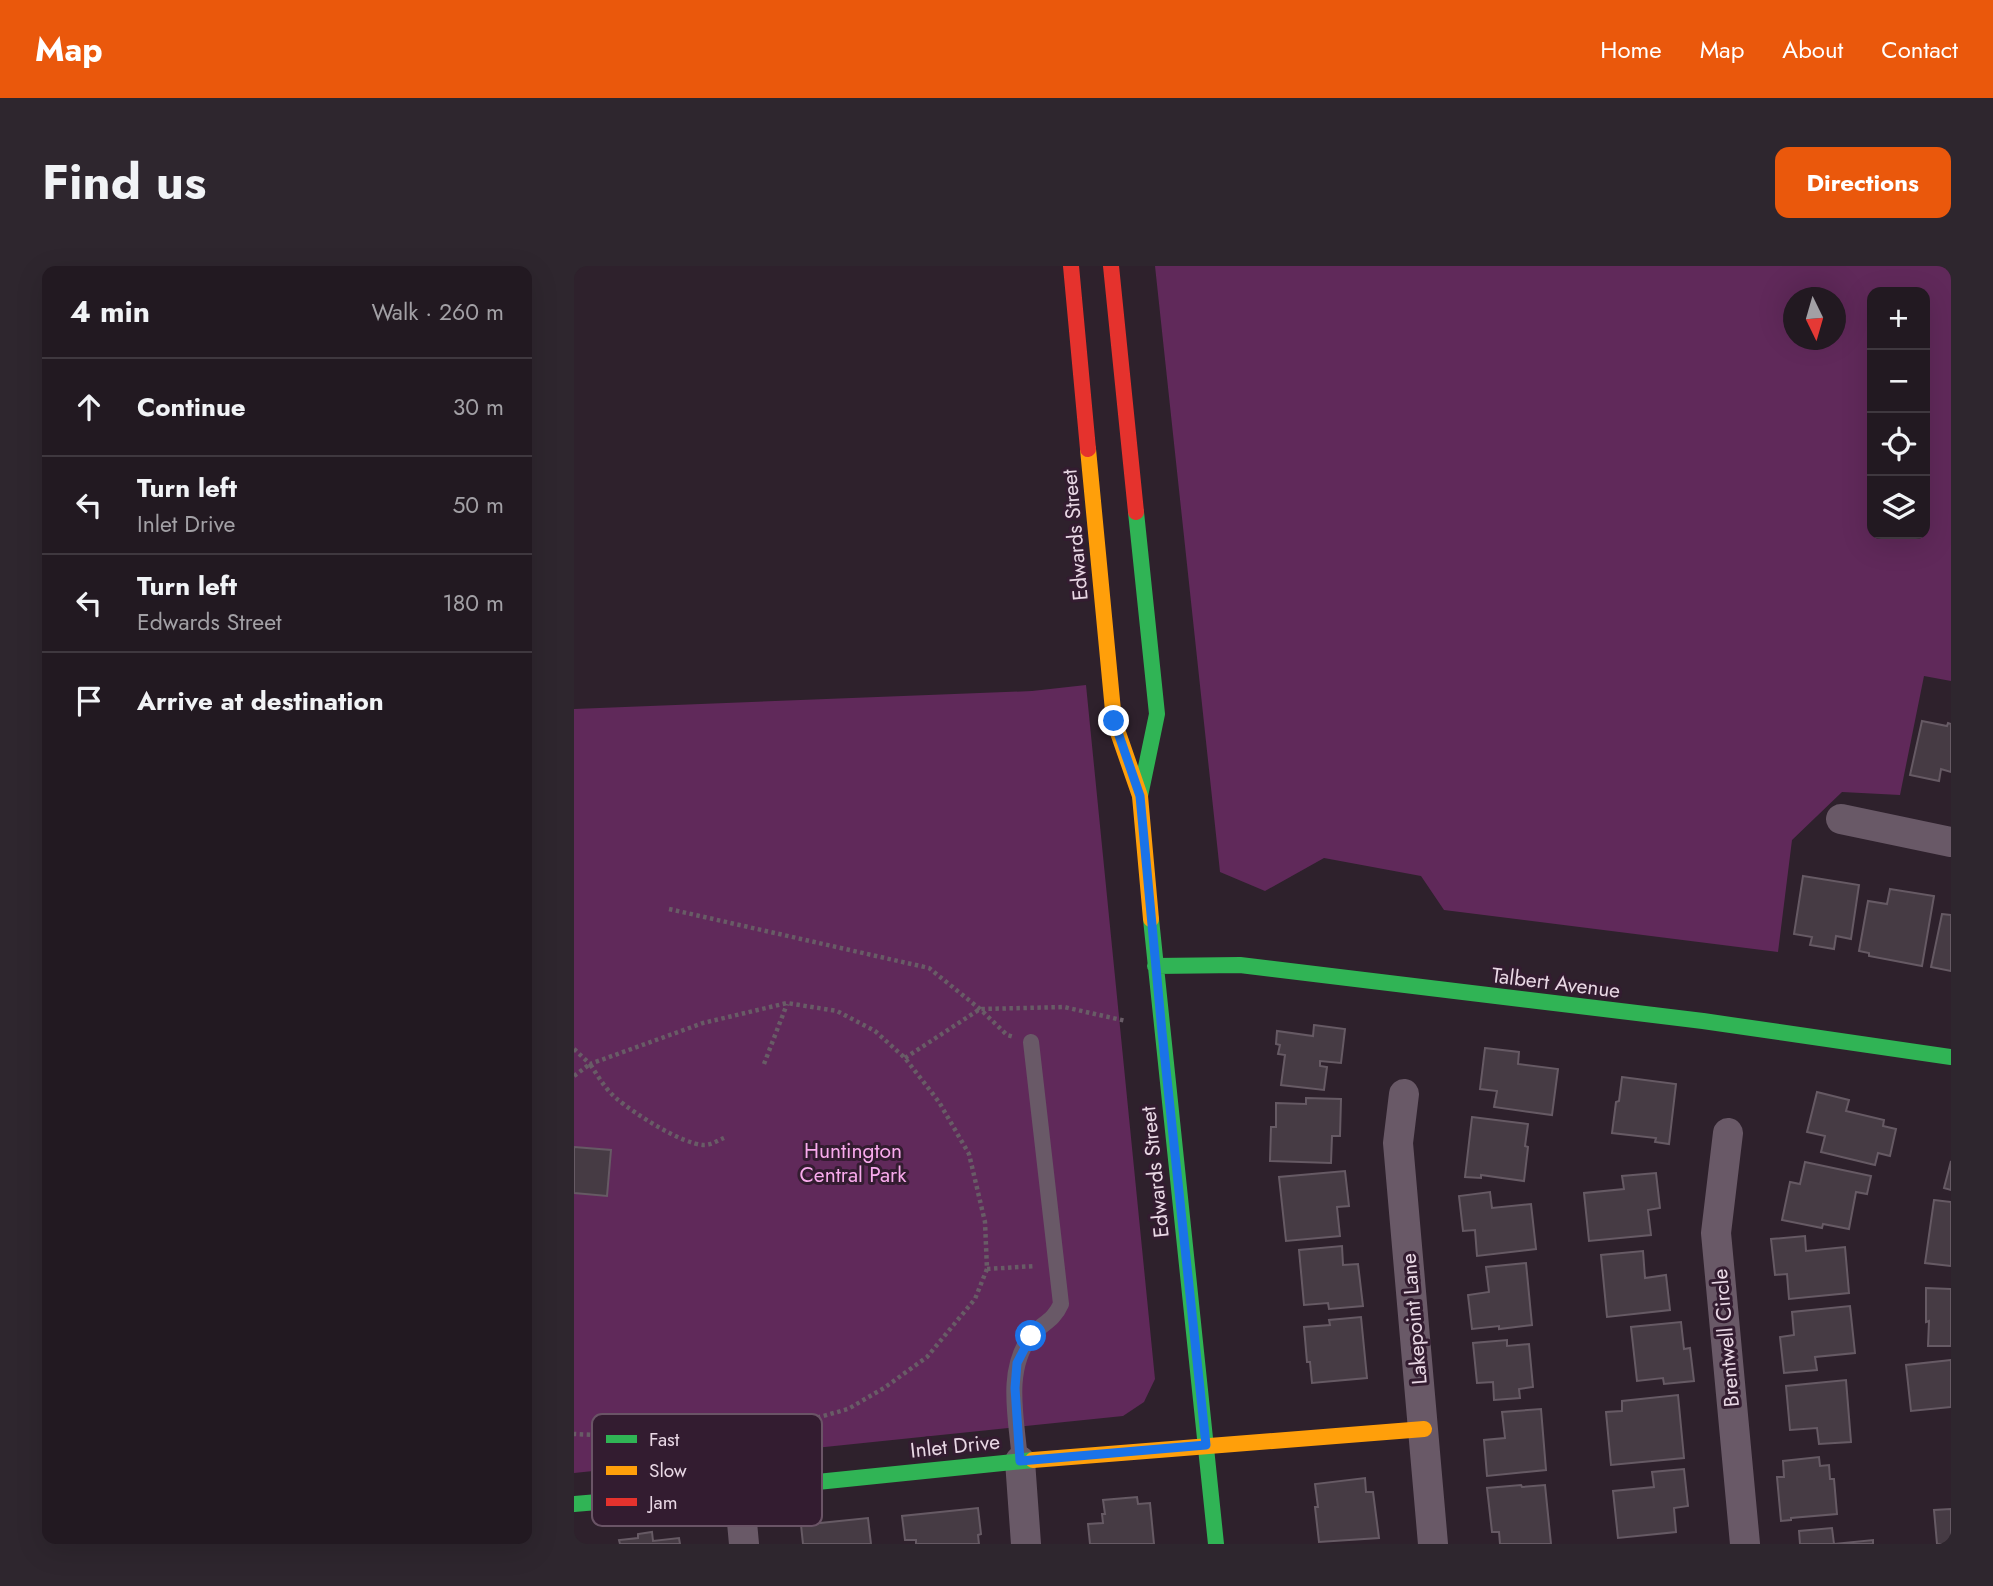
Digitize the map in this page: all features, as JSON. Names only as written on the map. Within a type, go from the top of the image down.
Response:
[{"type":"main road","name":"Edwards Street","points":[[1071,266],[1114,721],[1140,796],[1155,966],[1216,1544]]},
{"type":"main road","name":"Edwards Street","points":[[1111,266],[1157,714],[1140,796]]},
{"type":"main road","name":"Talbert Avenue","points":[[1155,966],[1240,965],[1703,1021],[1951,1057]]},
{"type":"main road","name":"Inlet Drive","points":[[822,1481],[1020,1461],[1424,1429]]},
{"type":"main road","name":"Inlet Drive","points":[[574,1504],[592,1502]]},
{"type":"street","points":[[1841,820],[1951,842]]},
{"type":"street","name":"Lakepoint Lane","points":[[1404,1094],[1398,1143],[1433,1544]]},
{"type":"street","name":"Brentwell Circle","points":[[1728,1133],[1716,1233],[1745,1544]]},
{"type":"street","points":[[1020,1461],[1026,1544]]},
{"type":"street","points":[[742,1526],[744,1544]]},
{"type":"lane","points":[[1020,1461],[1015,1388],[1017,1363],[1031,1336],[1056,1314],[1061,1304],[1031,1042]]},
{"type":"path","points":[[669,909],[929,968],[980,1009],[1007,1035],[1031,1042]]},
{"type":"path","points":[[764,1064],[787,1003]]},
{"type":"path","points":[[574,1076],[590,1064],[703,1023],[787,1003],[837,1011],[875,1031],[905,1058],[939,1102],[969,1154],[985,1222],[987,1269],[975,1299],[927,1357],[884,1388],[848,1409],[822,1416]]},
{"type":"path","points":[[905,1058],[980,1009],[1065,1007],[1126,1021]]},
{"type":"path","points":[[574,1048],[590,1064],[615,1098],[650,1122],[695,1144],[707,1145],[724,1138]]},
{"type":"path","points":[[987,1269],[1057,1264]]},
{"type":"path","points":[[574,1434],[592,1435]]},
{"type":"green space","points":[[1155,266],[1951,266],[1951,681],[1924,676],[1900,795],[1842,792],[1792,840],[1778,952],[1444,910],[1421,876],[1324,858],[1265,891],[1220,872]]},
{"type":"green space","name":"Huntington Central Park","points":[[1086,685],[1155,1379],[1144,1402],[1123,1416],[822,1447],[822,1414],[592,1414],[592,1471],[574,1473],[574,709],[1032,691]]},
{"type":"building","points":[[1922,721],[1947,726],[1948,723],[1951,724],[1951,772],[1941,769],[1939,781],[1910,775]]},
{"type":"building","points":[[1803,876],[1859,885],[1851,939],[1836,936],[1834,949],[1810,945],[1812,937],[1794,934]]},
{"type":"building","points":[[1890,889],[1934,896],[1922,966],[1869,956],[1869,953],[1859,951],[1868,901],[1887,904]]},
{"type":"building","points":[[1942,914],[1951,915],[1951,971],[1931,967]]},
{"type":"building","points":[[1314,1025],[1345,1029],[1341,1063],[1320,1061],[1320,1066],[1327,1067],[1324,1090],[1281,1085],[1285,1055],[1278,1054],[1280,1045],[1276,1044],[1277,1031],[1313,1036]]},
{"type":"building","points":[[1485,1048],[1519,1052],[1518,1064],[1558,1069],[1552,1115],[1494,1107],[1497,1091],[1480,1089]]},
{"type":"building","points":[[1622,1077],[1676,1084],[1669,1144],[1655,1142],[1656,1138],[1612,1133]]},
{"type":"building","points":[[1817,1092],[1849,1100],[1846,1111],[1884,1120],[1883,1126],[1896,1129],[1890,1156],[1878,1153],[1875,1165],[1821,1152],[1825,1136],[1807,1132]]},
{"type":"building","points":[[1306,1098],[1341,1099],[1340,1136],[1332,1136],[1331,1163],[1270,1161],[1271,1127],[1276,1127],[1276,1103],[1306,1104]]},
{"type":"building","points":[[1472,1117],[1528,1124],[1524,1181],[1481,1175],[1481,1178],[1465,1177]]},
{"type":"building","points":[[574,1147],[611,1150],[607,1196],[574,1193]]},
{"type":"building","points":[[1951,1161],[1951,1190],[1944,1188]]},
{"type":"building","points":[[1805,1162],[1871,1176],[1867,1194],[1856,1192],[1849,1229],[1823,1224],[1822,1228],[1782,1220],[1790,1182],[1800,1184]]},
{"type":"building","points":[[1345,1171],[1349,1206],[1337,1207],[1340,1236],[1286,1241],[1279,1177]]},
{"type":"building","points":[[1656,1173],[1660,1208],[1648,1210],[1651,1235],[1589,1241],[1584,1193],[1624,1189],[1622,1176]]},
{"type":"building","points":[[1490,1192],[1492,1208],[1531,1204],[1536,1249],[1477,1256],[1475,1230],[1463,1231],[1459,1196]]},
{"type":"building","points":[[1934,1200],[1951,1202],[1951,1266],[1925,1263]]},
{"type":"building","points":[[1805,1236],[1806,1251],[1845,1247],[1849,1293],[1789,1299],[1787,1274],[1775,1275],[1771,1239]]},
{"type":"building","points":[[1342,1246],[1343,1265],[1358,1264],[1363,1306],[1329,1309],[1328,1303],[1304,1305],[1299,1250]]},
{"type":"building","points":[[1643,1251],[1645,1278],[1666,1275],[1670,1310],[1607,1317],[1601,1255]]},
{"type":"building","points":[[1526,1263],[1532,1325],[1472,1329],[1468,1295],[1489,1292],[1486,1267]]},
{"type":"building","points":[[1926,1288],[1951,1289],[1951,1346],[1928,1346]]},
{"type":"building","points":[[1850,1306],[1855,1353],[1815,1357],[1817,1370],[1784,1373],[1780,1337],[1794,1335],[1792,1312]]},
{"type":"building","points":[[1361,1317],[1367,1378],[1312,1383],[1304,1327],[1330,1325],[1329,1320]]},
{"type":"building","points":[[1681,1322],[1684,1349],[1690,1348],[1694,1381],[1664,1384],[1663,1378],[1637,1381],[1631,1327]]},
{"type":"building","points":[[1507,1340],[1507,1346],[1529,1344],[1533,1387],[1519,1389],[1520,1398],[1494,1400],[1493,1382],[1477,1383],[1473,1343]]},
{"type":"building","points":[[1951,1360],[1951,1407],[1911,1411],[1906,1365]]},
{"type":"building","points":[[1846,1380],[1851,1442],[1819,1444],[1817,1428],[1790,1430],[1786,1386]]},
{"type":"building","points":[[1678,1395],[1684,1458],[1611,1465],[1606,1412],[1622,1411],[1622,1401]]},
{"type":"building","points":[[1541,1409],[1546,1470],[1487,1476],[1484,1440],[1505,1438],[1502,1412]]},
{"type":"building","points":[[1819,1457],[1820,1466],[1829,1465],[1830,1479],[1834,1479],[1837,1514],[1781,1521],[1777,1477],[1784,1477],[1783,1461]]},
{"type":"building","points":[[1684,1469],[1688,1506],[1674,1508],[1676,1532],[1618,1538],[1613,1491],[1654,1487],[1652,1472]]},
{"type":"building","points":[[1365,1478],[1366,1492],[1373,1492],[1379,1538],[1319,1542],[1315,1484]]},
{"type":"building","points":[[1545,1485],[1551,1544],[1500,1544],[1499,1532],[1492,1532],[1487,1488]]},
{"type":"building","points":[[1137,1497],[1138,1504],[1150,1503],[1154,1544],[1090,1544],[1088,1524],[1103,1523],[1103,1500]]},
{"type":"building","points":[[978,1508],[981,1534],[978,1535],[979,1544],[916,1544],[916,1540],[905,1540],[902,1516]]},
{"type":"building","points":[[1951,1509],[1951,1544],[1937,1544],[1934,1510]]},
{"type":"building","points":[[868,1518],[871,1544],[803,1544],[801,1526],[822,1526],[822,1523]]},
{"type":"building","points":[[1832,1528],[1834,1544],[1800,1544],[1799,1531]]},
{"type":"building","points":[[652,1532],[653,1541],[679,1538],[680,1544],[620,1544],[619,1540],[638,1538],[638,1534]]},
{"type":"building","points":[[1873,1540],[1873,1544],[1834,1544]]},
{"type":"traffic: fast","points":[[1136,512],[1157,714],[1140,796]]},
{"type":"traffic: fast","points":[[1151,919],[1216,1544]]},
{"type":"traffic: fast","points":[[1155,966],[1240,965],[1703,1021],[1951,1057]]},
{"type":"traffic: fast","points":[[822,1482],[1033,1460]]},
{"type":"traffic: fast","points":[[574,1504],[592,1502]]},
{"type":"traffic: slow","points":[[1088,449],[1114,721],[1140,796],[1151,919]]},
{"type":"traffic: slow","points":[[1033,1460],[1424,1429]]},
{"type":"traffic: jam","points":[[1071,266],[1088,449]]},
{"type":"traffic: jam","points":[[1111,266],[1136,512]]},
{"type":"route","points":[[1031,1336],[1017,1363],[1015,1388],[1020,1461],[1206,1445],[1140,796],[1114,721]]}]
